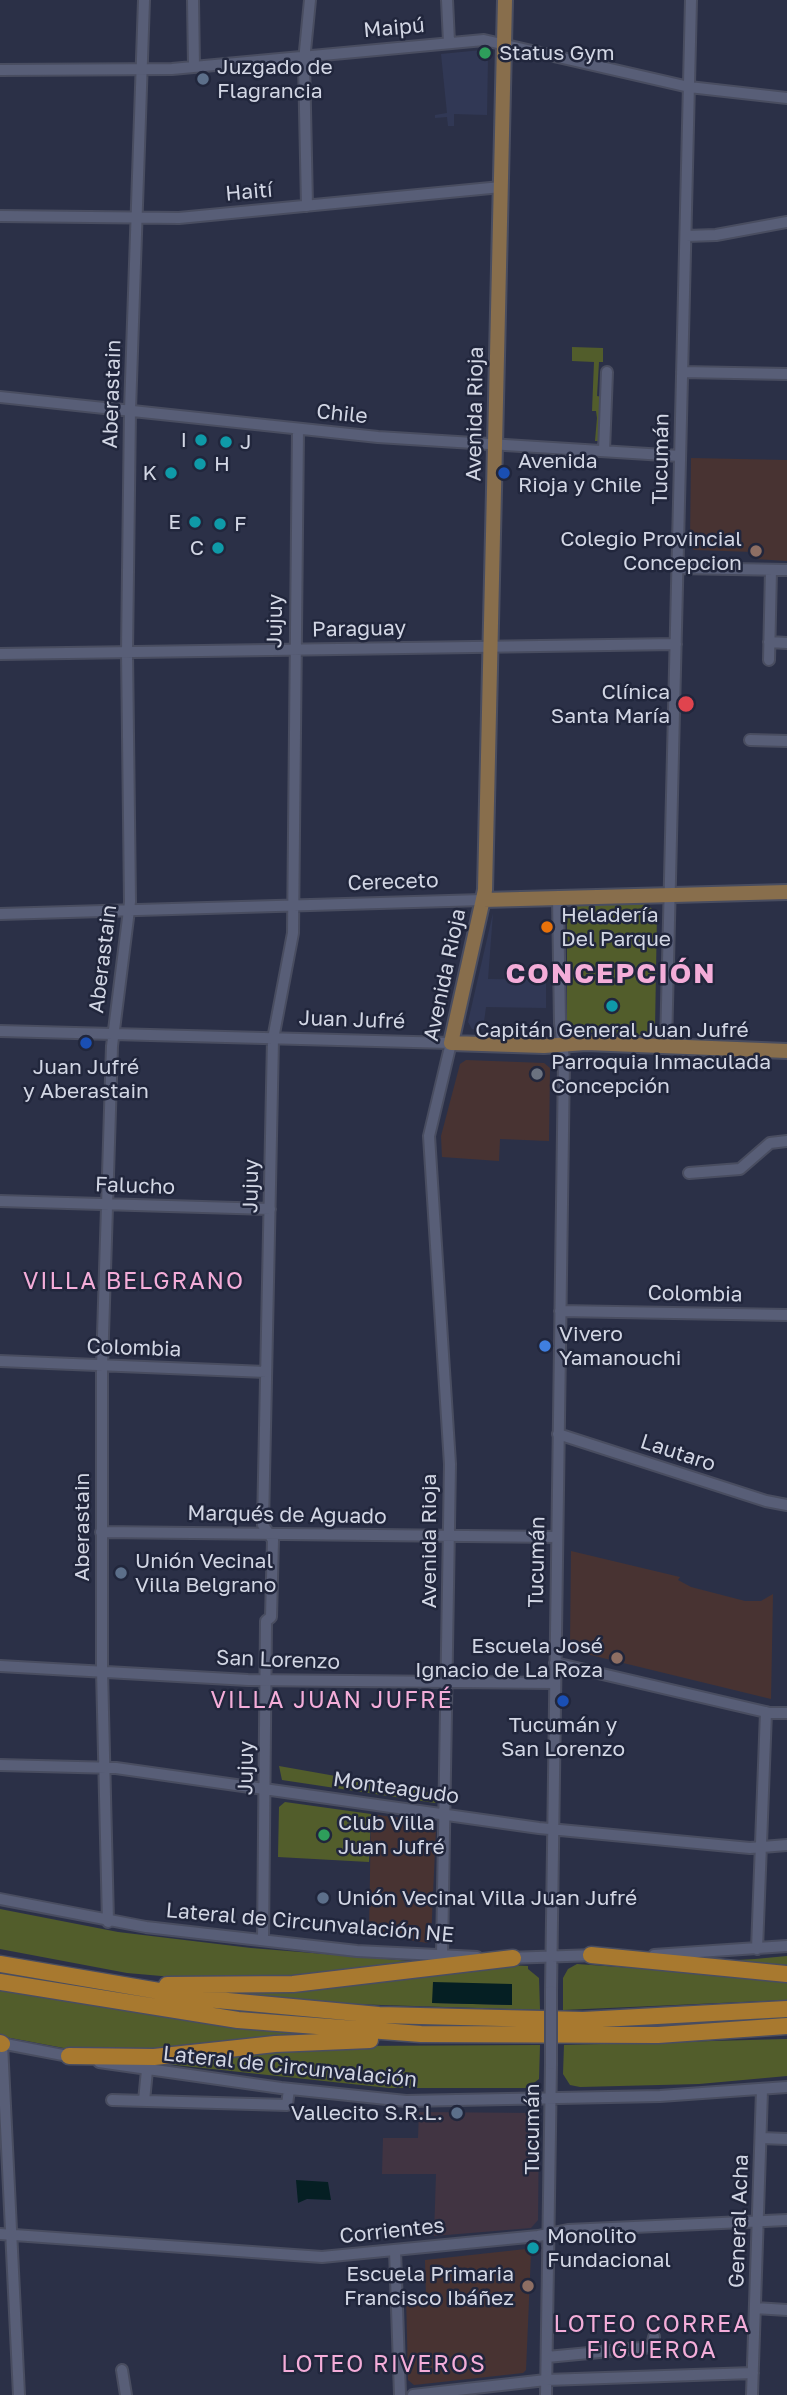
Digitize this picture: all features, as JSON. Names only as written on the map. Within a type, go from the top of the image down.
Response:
[{"type":"highway","points":[[591,1955],[787,1974]]},
{"type":"highway","points":[[0,1956],[60,1976]]},
{"type":"highway","points":[[96,1982],[216,1986],[293,1984],[513,1958]]},
{"type":"highway","points":[[0,1964],[96,1982],[277,2007],[446,2018],[628,2019],[787,2009]]},
{"type":"highway","points":[[0,1982],[238,2020],[481,2036]]},
{"type":"highway","points":[[69,2056],[154,2057],[275,2044],[481,2036],[633,2036],[787,2028]]},
{"type":"main road","name":"Avenida Rioja","points":[[452,1043],[483,900],[505,0]]},
{"type":"main road","name":"Cereceto","points":[[483,900],[787,892]]},
{"type":"main road","name":"Juan Jufré","points":[[452,1043],[666,1046],[787,1051]]},
{"type":"street","name":"Aberastain","points":[[108,1922],[102,1670],[102,1367],[113,1034],[129,911],[127,652],[130,410],[144,0]]},
{"type":"street","points":[[193,0],[194,66]]},
{"type":"street","points":[[307,206],[305,56],[310,0]]},
{"type":"street","points":[[447,0],[449,42]]},
{"type":"street","name":"Tucumán","points":[[666,1046],[691,0]]},
{"type":"street","name":"Maipú","points":[[0,70],[194,66],[484,40],[689,87],[787,98]]},
{"type":"street","name":"Haití","points":[[0,216],[136,219],[502,187]]},
{"type":"street","points":[[685,236],[716,235],[787,222]]},
{"type":"street","points":[[604,451],[607,372]]},
{"type":"street","points":[[682,372],[787,374]]},
{"type":"street","name":"Chile","points":[[0,397],[298,429],[680,456]]},
{"type":"street","name":"Jujuy","points":[[263,1940],[266,1621],[271,1617],[273,1540],[263,1525],[266,1372],[274,1039],[293,933],[298,429]]},
{"type":"street","points":[[677,568],[787,570]]},
{"type":"street","points":[[769,660],[771,570]]},
{"type":"street","points":[[769,642],[787,643]]},
{"type":"street","name":"Paraguay","points":[[0,654],[676,644]]},
{"type":"street","points":[[750,740],[787,741]]},
{"type":"street","name":"Tucumán","points":[[546,2395],[561,1311],[562,1044],[558,898]]},
{"type":"street","name":"Cereceto","points":[[0,914],[483,900]]},
{"type":"street","name":"Juan Jufré","points":[[0,1031],[452,1043]]},
{"type":"street","name":"Avenida Rioja","points":[[442,1955],[449,1682],[450,1464],[429,1136],[452,1043]]},
{"type":"street","points":[[689,1173],[740,1169],[770,1143],[787,1141]]},
{"type":"street","name":"Falucho","points":[[0,1201],[270,1209]]},
{"type":"street","name":"Colombia","points":[[561,1311],[787,1315]]},
{"type":"street","name":"Colombia","points":[[0,1361],[266,1372]]},
{"type":"street","name":"Lautaro","points":[[558,1434],[766,1502],[787,1505]]},
{"type":"street","name":"Marqués de Aguado","points":[[101,1532],[557,1537]]},
{"type":"street","points":[[555,1663],[766,1712],[787,1713]]},
{"type":"street","name":"San Lorenzo","points":[[0,1666],[266,1680],[554,1683]]},
{"type":"street","points":[[757,1949],[766,1712]]},
{"type":"street","name":"Monteagudo","points":[[0,1765],[104,1768],[552,1829],[760,1846],[787,1844]]},
{"type":"street","name":"Lateral de Circunvalación NE","points":[[0,1899],[108,1922],[365,1952],[513,1958],[757,1949],[787,1945]]},
{"type":"street","points":[[1,2043],[6,2234],[19,2395]]},
{"type":"street","name":"Lateral de Circunvalación","points":[[1,2043],[147,2070],[406,2101],[551,2099],[787,2087]]},
{"type":"street","points":[[144,2101],[147,2070]]},
{"type":"street","points":[[265,2104],[267,2086]]},
{"type":"street","points":[[112,2100],[287,2105],[289,2089]]},
{"type":"street","name":"General Acha","points":[[752,2395],[762,2090]]},
{"type":"street","points":[[761,2138],[787,2139]]},
{"type":"street","name":"Corrientes","points":[[6,2234],[309,2257],[579,2229],[787,2220]]},
{"type":"street","points":[[395,2250],[400,2395]]},
{"type":"street","points":[[755,2308],[787,2310]]},
{"type":"street","points":[[547,2357],[652,2347],[654,2337]]},
{"type":"street","points":[[122,2370],[127,2395]]},
{"type":"street","points":[[413,2395],[547,2380],[753,2373]]},
{"type":"street","points":[[752,2395],[760,2395]]},
{"type":"shaded area","points":[[482,50],[488,56],[487,115],[454,114],[454,126],[448,126],[447,117],[435,118],[435,115],[447,113],[441,54]]},
{"type":"shaded area","points":[[691,458],[787,460],[787,561],[755,559],[754,552],[694,550],[690,545]]},
{"type":"shaded area","points":[[493,913],[488,979],[546,980],[546,1008],[486,1007],[483,1029],[472,1029],[468,1022]]},
{"type":"shaded area","points":[[466,1060],[544,1063],[550,1068],[549,1141],[500,1139],[499,1161],[442,1157],[441,1136],[460,1064]]},
{"type":"shaded area","points":[[571,1551],[680,1577],[678,1580],[691,1587],[745,1601],[761,1601],[773,1594],[771,1699],[574,1651],[570,1647]]},
{"type":"shaded area","points":[[371,1814],[430,1822],[436,1828],[431,1939],[427,1943],[369,1933]]},
{"type":"shaded area","points":[[433,1982],[512,1984],[512,2005],[432,2003]]},
{"type":"shaded area","name":"Vallecito S.R.L.","points":[[419,2112],[533,2113],[539,2119],[538,2220],[531,2228],[434,2236],[436,2174],[382,2174],[383,2138],[418,2138]]},
{"type":"shaded area","points":[[296,2180],[328,2182],[331,2200],[307,2199],[298,2203]]},
{"type":"shaded area","points":[[526,2249],[531,2253],[526,2370],[523,2373],[414,2385],[408,2380],[406,2294],[426,2297],[425,2260]]},
{"type":"green space","points":[[572,347],[603,348],[603,362],[599,362],[597,396],[602,397],[600,441],[595,441],[597,418],[596,411],[592,411],[594,362],[572,361]]},
{"type":"green space","points":[[646,904],[657,913],[655,1028],[648,1035],[576,1032],[567,1021],[567,915],[576,905]]},
{"type":"green space","points":[[279,1766],[437,1794],[438,1800],[435,1803],[282,1780]]},
{"type":"green space","name":"Club Villa Juan Jufré","points":[[285,1802],[371,1814],[369,1862],[278,1857],[279,1807]]},
{"type":"green space","points":[[0,1909],[118,1932],[251,1948],[423,1962],[313,1976],[207,1980],[127,1973],[0,1949]]},
{"type":"green space","points":[[787,1956],[787,1967],[702,1962],[755,1959]]},
{"type":"green space","points":[[577,1964],[787,1979],[787,2000],[563,2010],[563,1978],[568,1969]]},
{"type":"green space","points":[[506,1965],[528,1966],[539,1978],[540,2010],[351,2004],[207,1990]],"holes":[[[433,1982],[512,2005],[433,2003]]]},
{"type":"green space","points":[[0,1990],[203,2023],[331,2036],[175,2052],[69,2049],[0,2036]]},
{"type":"green space","points":[[787,2039],[787,2076],[699,2084],[580,2087],[570,2085],[563,2074],[564,2045]]},
{"type":"green space","points":[[540,2045],[539,2079],[527,2088],[389,2088],[147,2062],[347,2046]]},
{"type":"place","name":"Status Gym","points":[[485,53]]},
{"type":"place","name":"Juzgado de Flagrancia","points":[[203,79]]},
{"type":"place","name":"I","points":[[201,440]]},
{"type":"place","name":"J","points":[[226,442]]},
{"type":"place","name":"H","points":[[200,464]]},
{"type":"place","name":"K","points":[[171,473]]},
{"type":"place","name":"Avenida Rioja y Chile","points":[[504,473]]},
{"type":"place","name":"E","points":[[195,522]]},
{"type":"place","name":"F","points":[[220,524]]},
{"type":"place","name":"C","points":[[218,548]]},
{"type":"place","name":"Colegio Provincial Concepcion","points":[[756,551]]},
{"type":"place","name":"Clínica Santa María","points":[[686,704]]},
{"type":"place","name":"Heladería Del Parque","points":[[547,927]]},
{"type":"place","name":"Capitán General Juan Jufré","points":[[612,1006]]},
{"type":"place","name":"Juan Jufré y Aberastain","points":[[86,1043]]},
{"type":"place","name":"Parroquia Inmaculada Concepción","points":[[537,1074]]},
{"type":"place","name":"Vivero Yamanouchi","points":[[545,1346]]},
{"type":"place","name":"Unión Vecinal Villa Belgrano","points":[[121,1573]]},
{"type":"place","name":"Escuela José Ignacio de La Roza","points":[[617,1658]]},
{"type":"place","name":"Tucumán y San Lorenzo","points":[[563,1701]]},
{"type":"place","name":"Club Villa Juan Jufré","points":[[324,1835]]},
{"type":"place","name":"Unión Vecinal Villa Juan Jufré","points":[[323,1898]]},
{"type":"place","name":"Vallecito S.R.L.","points":[[457,2113]]},
{"type":"place","name":"Monolito Fundacional","points":[[533,2248]]},
{"type":"place","name":"Escuela Primaria Francisco Ibáñez","points":[[528,2286]]},
{"type":"district","name":"CONCEPCIÓN","points":[[611,974]]},
{"type":"district","name":"VILLA BELGRANO","points":[[134,1282]]},
{"type":"district","name":"VILLA JUAN JUFRÉ","points":[[332,1701]]},
{"type":"district","name":"LOTEO CORREA FIGUEROA","points":[[652,2338]]},
{"type":"district","name":"LOTEO RIVEROS","points":[[384,2365]]}]
